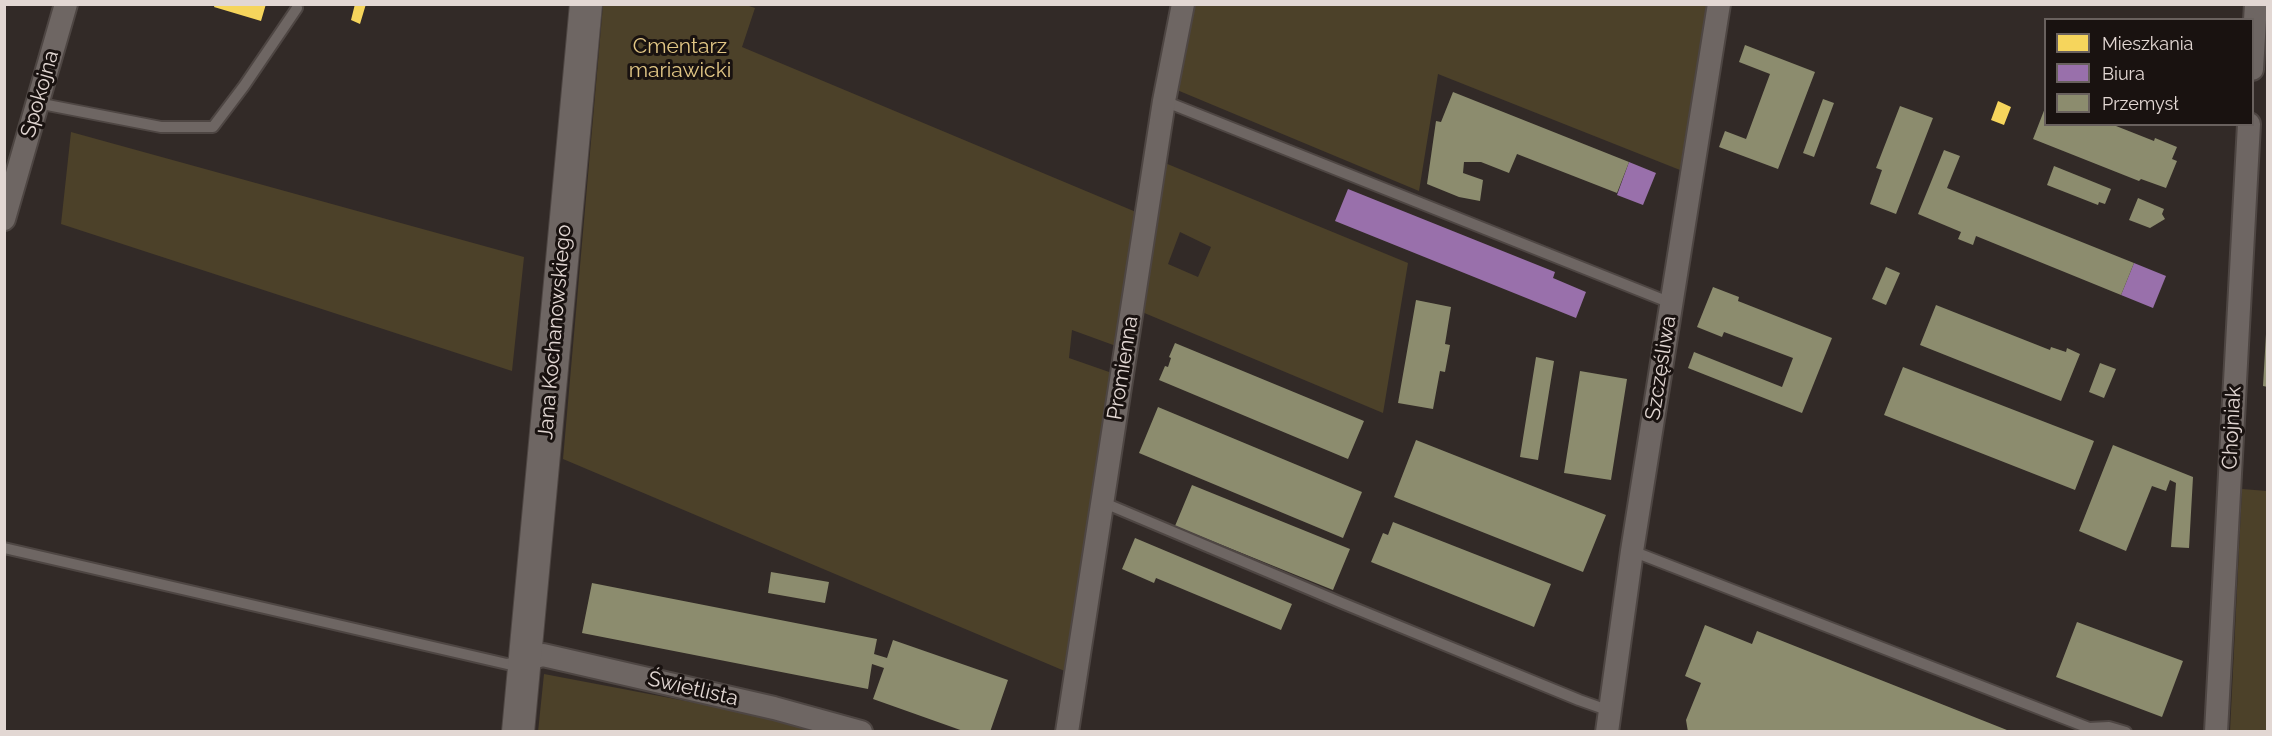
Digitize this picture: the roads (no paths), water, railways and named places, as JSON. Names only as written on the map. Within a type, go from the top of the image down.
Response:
[{"type":"street","name":"Spokojna","points":[[4,219],[66,4]]},
{"type":"street","name":"Jana Kochanowskiego","points":[[518,732],[586,4]]},
{"type":"street","name":"Promienna","points":[[1066,732],[1164,100],[1183,4]]},
{"type":"street","name":"Szczęśliwa","points":[[1608,721],[1632,551],[1719,4]]},
{"type":"street","points":[[2254,47],[2256,4]]},
{"type":"street","name":"Chojniak","points":[[2216,732],[2249,126]]},
{"type":"street","name":"Świetlista","points":[[525,660],[543,655],[774,708],[861,732]]},
{"type":"lane","points":[[37,103],[161,127],[213,127],[297,8]]},
{"type":"lane","points":[[1164,100],[1671,303]]},
{"type":"lane","points":[[1102,502],[1579,700],[1608,721]]},
{"type":"lane","points":[[4,548],[507,664],[525,660]]},
{"type":"lane","points":[[1632,551],[2089,728],[2109,727],[2126,732]]},
{"type":"park label","name":"Cmentarz mariawicki","points":[[680,59]]}]
